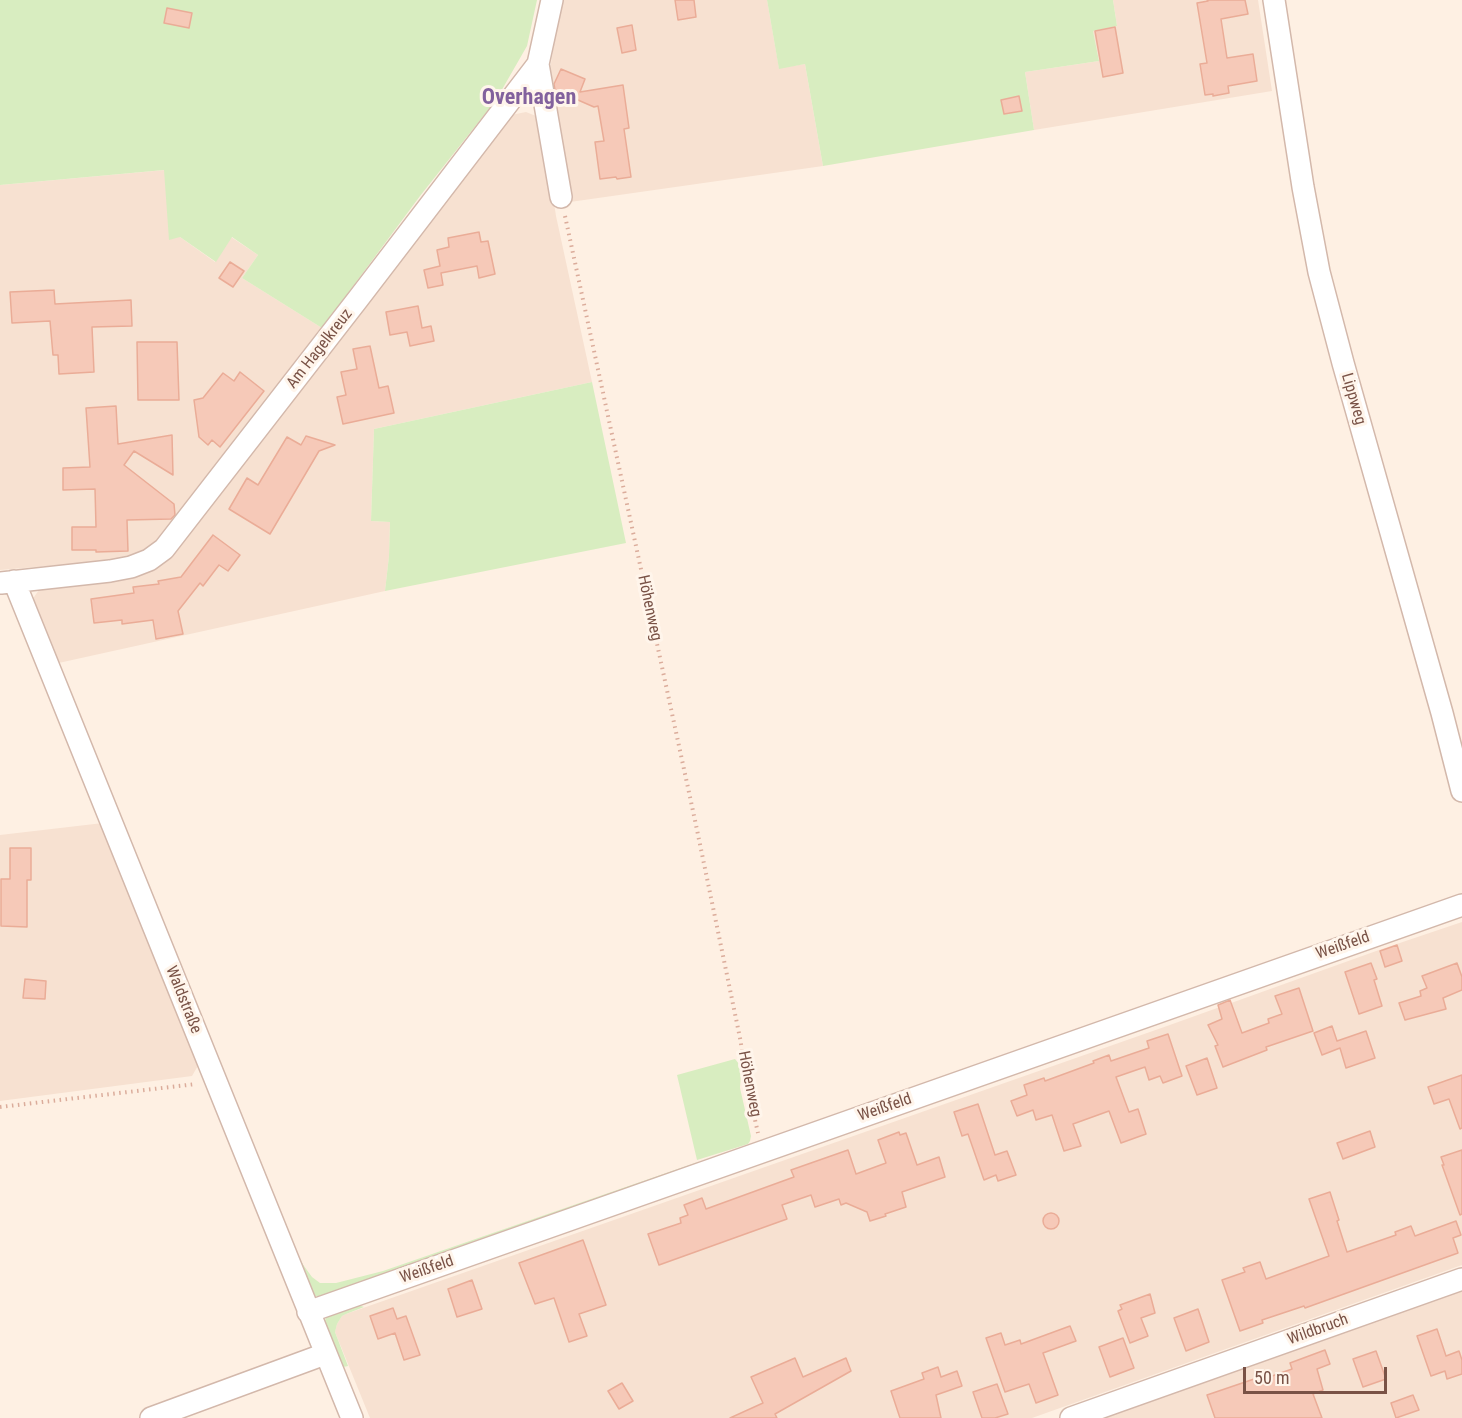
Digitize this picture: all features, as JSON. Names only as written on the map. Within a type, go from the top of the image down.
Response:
[{"type":"street","name":"Am Hagelkreuz","points":[[7,582],[131,567],[149,560],[164,549],[538,64],[552,0]]},
{"type":"street","name":"Lippweg","points":[[1274,0],[1303,187],[1319,272],[1462,790]]},
{"type":"street","points":[[538,64],[561,197]]},
{"type":"street","name":"Waldstraße","points":[[7,582],[214,1078],[352,1418]]},
{"type":"street","name":"Weißfeld","points":[[308,1312],[1462,905]]},
{"type":"street","name":"Wildbruch","points":[[1071,1418],[1462,1279]]},
{"type":"street","points":[[151,1418],[325,1354]]},
{"type":"path","name":"Höhenweg","points":[[561,197],[763,1152]]},
{"type":"path","points":[[0,1107],[195,1085],[214,1078]]},
{"type":"shaded area","points":[[561,0],[767,0],[779,68],[805,64],[823,166],[570,202],[548,82]]},
{"type":"shaded area","points":[[1113,0],[1258,0],[1272,91],[1034,130],[1025,72],[1099,61],[1093,31],[1117,26]]},
{"type":"shaded area","points":[[526,112],[541,118],[556,216],[592,382],[374,429],[371,521],[390,522],[385,591],[54,664],[32,600],[41,587],[141,574],[506,116]]},
{"type":"shaded area","points":[[165,170],[180,237],[215,262],[231,237],[258,255],[242,278],[322,328],[153,545],[132,559],[0,570],[0,185]]},
{"type":"shaded area","points":[[103,823],[199,1064],[192,1076],[0,1101],[0,835]]},
{"type":"shaded area","points":[[1462,922],[1462,1265],[1032,1418],[370,1418],[335,1332],[337,1324],[346,1314]]},
{"type":"shaded area","points":[[1462,1290],[1462,1418],[1099,1418]]},
{"type":"green space","points":[[0,0],[537,0],[527,46],[496,100],[420,196],[322,328],[242,278],[258,255],[232,237],[216,262],[180,237],[169,240],[164,170],[0,185]]},
{"type":"green space","points":[[767,0],[1113,0],[1117,26],[1093,31],[1099,61],[1025,72],[1034,130],[823,166],[805,64],[779,69]]},
{"type":"green space","points":[[592,382],[626,543],[385,591],[390,522],[371,521],[374,429]]},
{"type":"green space","points":[[735,1059],[741,1072],[740,1088],[751,1136],[750,1141],[748,1144],[697,1160],[677,1075]]},
{"type":"green space","points":[[698,1162],[700,1167],[320,1297],[312,1295],[292,1247],[312,1277],[320,1283],[336,1283],[383,1271]]},
{"type":"green space","points":[[358,1305],[364,1307],[342,1316],[337,1324],[335,1332],[348,1366],[339,1368],[323,1326],[326,1318],[338,1310]]},
{"type":"building","points":[[675,0],[694,0],[696,17],[678,20]]},
{"type":"building","points":[[1207,0],[1245,0],[1248,14],[1221,19],[1227,58],[1253,54],[1257,81],[1228,86],[1229,93],[1213,96],[1213,94],[1205,95],[1200,64],[1207,63],[1197,3]]},
{"type":"building","points":[[167,8],[192,13],[189,28],[164,23]]},
{"type":"building","points":[[632,25],[636,50],[622,53],[617,28]]},
{"type":"building","points":[[1115,27],[1123,73],[1103,77],[1095,31]]},
{"type":"building","points":[[561,69],[585,79],[580,92],[623,85],[629,128],[624,129],[631,177],[600,179],[595,142],[604,141],[598,106],[594,107],[555,90],[554,84]]},
{"type":"building","points":[[1019,96],[1022,111],[1004,114],[1001,100]]},
{"type":"building","points":[[479,232],[481,242],[488,241],[495,274],[479,278],[477,266],[441,273],[443,285],[428,288],[424,270],[440,266],[437,250],[449,247],[448,238]]},
{"type":"building","points":[[230,262],[244,271],[233,287],[219,278]]},
{"type":"building","points":[[54,290],[55,304],[131,300],[132,326],[92,327],[94,372],[59,374],[58,355],[53,355],[50,321],[12,323],[10,292]]},
{"type":"building","points":[[418,306],[422,328],[431,326],[434,341],[410,346],[407,332],[390,335],[386,312]]},
{"type":"building","points":[[137,342],[177,342],[179,400],[138,400]]},
{"type":"building","points":[[370,346],[379,388],[388,386],[394,413],[343,424],[337,397],[346,395],[341,372],[357,369],[353,349]]},
{"type":"building","points":[[240,372],[264,391],[220,447],[212,440],[208,445],[199,437],[194,400],[203,398],[223,373],[234,381]]},
{"type":"building","points":[[116,406],[118,444],[172,435],[173,475],[134,451],[124,465],[174,504],[175,515],[171,519],[127,520],[128,551],[72,550],[72,527],[96,527],[95,489],[63,490],[63,468],[90,467],[86,408]]},
{"type":"building","points":[[306,436],[335,445],[319,451],[270,534],[229,509],[247,478],[258,485],[287,437],[301,445]]},
{"type":"building","points":[[213,535],[240,555],[228,571],[219,565],[203,586],[200,583],[178,611],[183,634],[156,639],[153,620],[122,624],[122,620],[94,623],[91,599],[134,593],[133,587],[159,584],[158,581],[181,577]]},
{"type":"building","points":[[10,848],[31,848],[31,880],[27,880],[27,927],[1,926],[1,879],[10,879]]},
{"type":"building","points":[[1397,945],[1402,961],[1385,967],[1380,951]]},
{"type":"building","points":[[1371,963],[1377,979],[1374,980],[1382,1006],[1359,1014],[1345,972]]},
{"type":"building","points":[[1457,963],[1462,977],[1462,990],[1443,998],[1446,1009],[1405,1020],[1399,1003],[1421,996],[1420,991],[1427,988],[1422,976]]},
{"type":"building","points":[[25,979],[46,981],[45,999],[23,998]]},
{"type":"building","points":[[1299,988],[1313,1031],[1266,1047],[1267,1050],[1223,1067],[1215,1046],[1218,1045],[1208,1025],[1222,1019],[1218,1005],[1230,1000],[1242,1033],[1269,1023],[1268,1019],[1282,1014],[1275,996]]},
{"type":"building","points":[[1332,1026],[1337,1041],[1366,1031],[1375,1058],[1346,1068],[1340,1048],[1322,1055],[1314,1033]]},
{"type":"building","points":[[1168,1034],[1182,1076],[1163,1083],[1160,1076],[1149,1080],[1145,1067],[1116,1077],[1129,1112],[1138,1109],[1146,1134],[1121,1143],[1109,1111],[1073,1124],[1081,1146],[1064,1151],[1052,1115],[1036,1120],[1033,1110],[1017,1116],[1011,1101],[1027,1095],[1024,1085],[1044,1078],[1045,1081],[1109,1055],[1111,1061],[1149,1048],[1147,1041]]},
{"type":"building","points":[[1207,1058],[1217,1088],[1197,1095],[1186,1066]]},
{"type":"building","points":[[1462,1075],[1462,1128],[1460,1129],[1449,1099],[1434,1104],[1428,1087]]},
{"type":"building","points":[[978,1104],[995,1155],[1007,1151],[1016,1175],[998,1181],[996,1175],[984,1180],[968,1134],[962,1136],[954,1112]]},
{"type":"building","points":[[1370,1131],[1375,1147],[1343,1159],[1337,1143]]},
{"type":"building","points":[[899,1132],[900,1135],[906,1133],[917,1165],[939,1157],[945,1177],[902,1192],[906,1207],[870,1221],[867,1212],[846,1203],[841,1205],[839,1199],[815,1207],[811,1195],[782,1205],[787,1219],[659,1265],[648,1234],[681,1223],[680,1218],[688,1215],[684,1205],[702,1198],[706,1209],[794,1177],[791,1170],[848,1150],[856,1174],[886,1163],[878,1140]]},
{"type":"building","points":[[1462,1150],[1462,1214],[1460,1215],[1441,1157]]},
{"type":"building","points":[[1330,1192],[1347,1252],[1396,1235],[1395,1232],[1411,1226],[1415,1236],[1456,1221],[1461,1235],[1453,1238],[1458,1253],[1305,1308],[1304,1306],[1262,1320],[1263,1323],[1240,1331],[1222,1280],[1245,1272],[1243,1268],[1260,1262],[1266,1279],[1329,1256],[1309,1199]]},
{"type":"building","points":[[1051,1213],[1059,1221],[1051,1229],[1043,1221]]},
{"type":"building","points":[[583,1240],[606,1305],[579,1314],[587,1336],[569,1342],[554,1298],[535,1304],[519,1263]]},
{"type":"building","points":[[472,1280],[482,1309],[457,1317],[448,1289]]},
{"type":"building","points":[[1150,1294],[1155,1313],[1141,1318],[1148,1336],[1130,1343],[1118,1311],[1122,1309],[1120,1305]]},
{"type":"building","points":[[393,1308],[397,1319],[406,1316],[420,1355],[404,1360],[395,1333],[378,1339],[370,1316]]},
{"type":"building","points":[[1198,1309],[1209,1342],[1186,1351],[1174,1318]]},
{"type":"building","points":[[1070,1326],[1076,1341],[1043,1353],[1058,1395],[1036,1403],[1029,1384],[1005,1392],[986,1338],[1001,1333],[1005,1345],[1020,1340],[1021,1344]]},
{"type":"building","points":[[1437,1329],[1446,1356],[1459,1351],[1462,1360],[1462,1374],[1447,1379],[1445,1371],[1431,1376],[1417,1336]]},
{"type":"building","points":[[1123,1338],[1134,1368],[1110,1377],[1099,1347]]},
{"type":"building","points":[[1325,1350],[1330,1364],[1317,1369],[1323,1390],[1313,1394],[1322,1418],[1215,1418],[1207,1395],[1292,1369],[1290,1363]]},
{"type":"building","points":[[1376,1351],[1386,1379],[1363,1387],[1353,1359]]},
{"type":"building","points":[[795,1358],[803,1377],[846,1358],[851,1371],[775,1414],[777,1418],[730,1418],[763,1403],[751,1377]]},
{"type":"building","points":[[938,1367],[941,1377],[957,1371],[962,1386],[936,1395],[941,1418],[900,1418],[891,1391],[924,1379],[922,1373]]},
{"type":"building","points":[[622,1383],[633,1401],[619,1409],[608,1391]]},
{"type":"building","points":[[997,1384],[1008,1414],[995,1418],[982,1418],[973,1392]]},
{"type":"building","points":[[1413,1395],[1419,1410],[1396,1418],[1391,1403]]},
{"type":"district","name":"Overhagen","points":[[529,98]]}]
